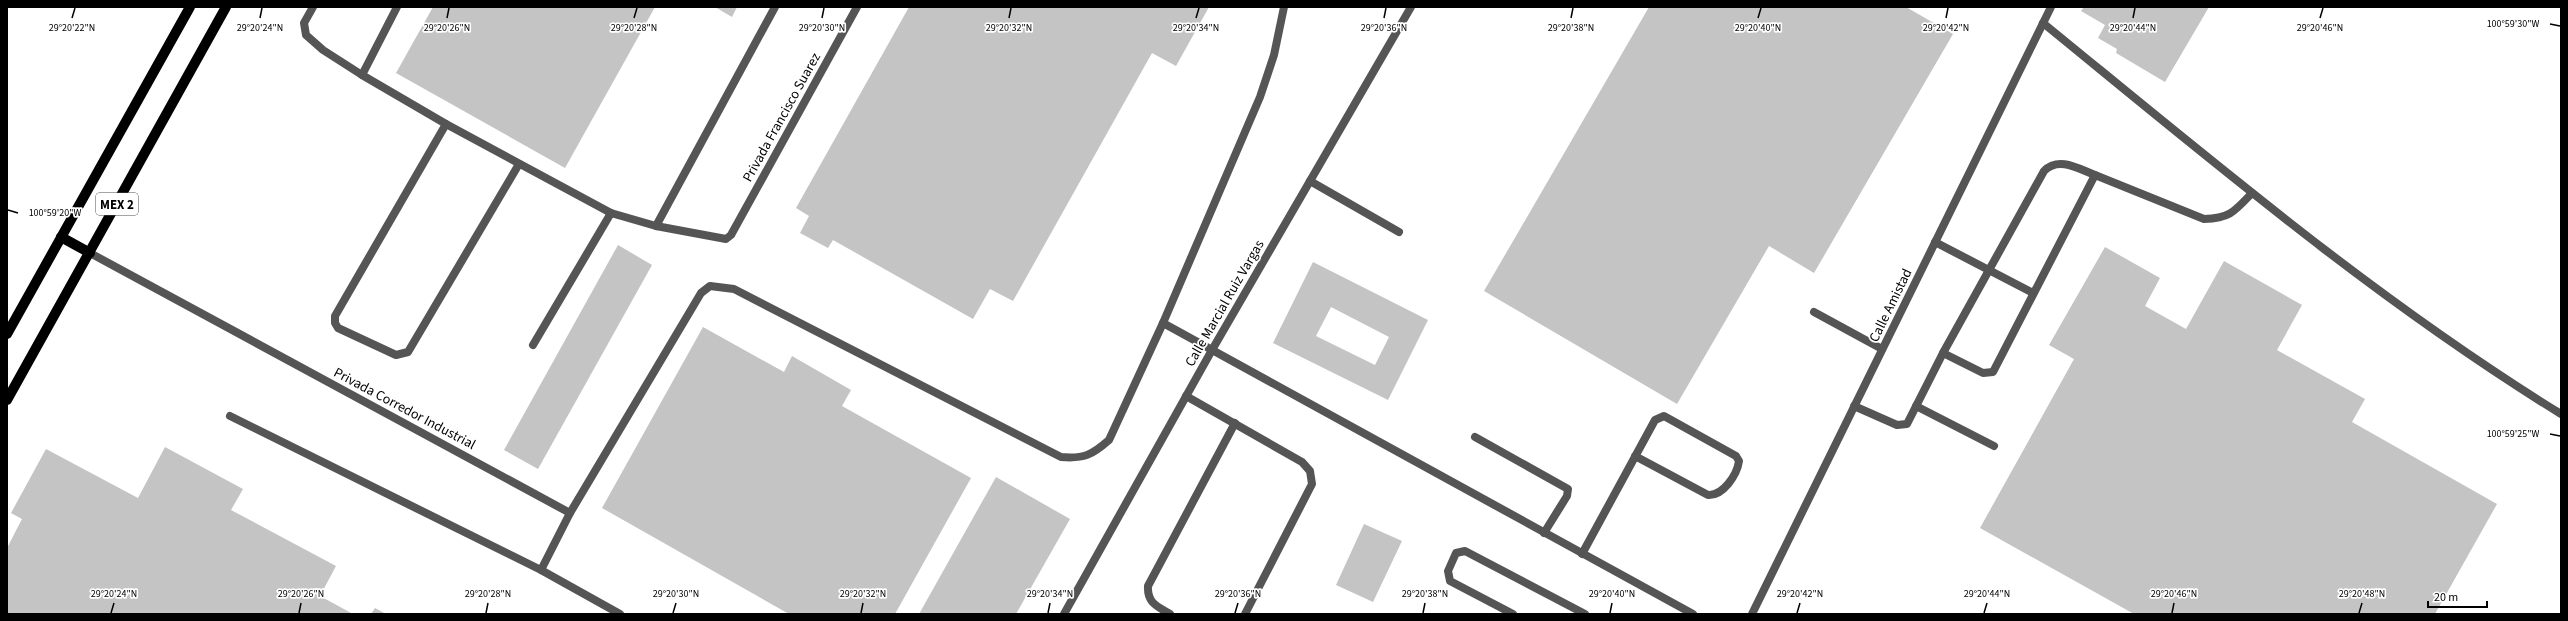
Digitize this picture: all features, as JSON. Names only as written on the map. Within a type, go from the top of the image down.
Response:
[{"type":"main road","name":"MEX 2","points":[[7,334],[190,7]]},
{"type":"main road","name":"MEX 2","points":[[7,400],[226,7]]},
{"type":"main road","points":[[62,237],[90,253]]},
{"type":"street","points":[[313,7],[304,23],[306,35],[322,50],[446,124],[610,213],[656,226],[775,7]]},
{"type":"street","points":[[362,75],[397,7]]},
{"type":"street","name":"Privada Francisco Suarez","points":[[656,226],[726,239],[731,235],[857,7]]},
{"type":"street","points":[[540,570],[570,513],[701,293],[710,286],[734,289],[1061,457],[1078,458],[1094,453],[1109,440],[1163,323],[1260,97],[1274,54],[1284,7]]},
{"type":"street","name":"Calle Marcial Ruiz Vargas","points":[[1064,614],[1212,350],[1411,7]]},
{"type":"street","name":"Calle Amistad","points":[[1752,614],[2051,7]]},
{"type":"street","points":[[2043,23],[2252,194],[2355,275],[2496,374],[2561,414]]},
{"type":"street","points":[[446,124],[335,316],[335,323],[338,328],[396,355],[408,352],[519,164]]},
{"type":"street","points":[[1854,406],[1896,425],[1902,426],[1907,424],[1943,353],[2050,165],[2066,164],[2204,219],[2220,218],[2233,214],[2252,194]]},
{"type":"street","points":[[1943,353],[1983,373],[1993,372],[2095,175]]},
{"type":"street","points":[[1310,181],[1399,232]]},
{"type":"street","points":[[533,345],[610,213]]},
{"type":"street","points":[[1935,242],[2033,293]]},
{"type":"street","name":"Privada Corredor Industrial","points":[[90,253],[570,513]]},
{"type":"street","points":[[1814,312],[1882,349]]},
{"type":"street","points":[[1163,323],[1693,614]]},
{"type":"street","points":[[1186,396],[1302,462],[1310,471],[1312,484],[1245,614]]},
{"type":"street","points":[[1916,406],[1994,446]]},
{"type":"street","points":[[230,416],[540,570],[620,614]]},
{"type":"street","points":[[1582,554],[1654,420],[1664,416],[1736,456],[1739,461],[1738,468],[1721,492],[1715,496],[1708,495],[1635,456]]},
{"type":"street","points":[[1170,614],[1151,602],[1148,595],[1148,586],[1235,423]]},
{"type":"street","points":[[1475,437],[1568,489],[1567,496],[1544,533]]},
{"type":"street","points":[[1513,614],[1450,580],[1448,571],[1456,553],[1465,551],[1584,614]]},
{"type":"building","points":[[433,7],[655,7],[565,168],[396,73]]},
{"type":"building","points":[[715,7],[737,7],[732,17]]},
{"type":"building","points":[[909,7],[1209,7],[1176,66],[1152,53],[1013,301],[990,289],[973,319],[833,240],[828,248],[800,233],[809,216],[796,208]]},
{"type":"building","points":[[1649,7],[1906,7],[1953,34],[1814,273],[1769,246],[1677,404],[1484,291]]},
{"type":"building","points":[[2084,7],[2209,7],[2165,82],[2116,53],[2117,49],[2098,38],[2105,25],[2081,11]]},
{"type":"building","points":[[618,245],[652,265],[538,469],[504,450]]},
{"type":"building","points":[[2105,247],[2160,278],[2145,306],[2186,329],[2224,261],[2302,305],[2277,350],[2365,399],[2352,422],[2497,504],[2435,614],[2134,614],[1980,528],[2074,359],[2049,345]]},
{"type":"building","points":[[1313,262],[1428,320],[1388,400],[1273,343]],"holes":[[[1331,307],[1389,337],[1375,365],[1316,336]]]},
{"type":"building","points":[[703,327],[784,372],[792,356],[851,390],[842,406],[971,478],[895,614],[789,614],[602,508]]},
{"type":"building","points":[[165,447],[243,489],[231,510],[336,566],[320,596],[353,614],[7,614],[7,548],[22,519],[11,513],[46,449],[138,498]]},
{"type":"building","points":[[996,477],[1070,519],[1016,614],[919,614]]},
{"type":"building","points":[[1364,524],[1402,541],[1373,602],[1336,585]]},
{"type":"building","points":[[375,608],[386,614],[371,614]]}]
